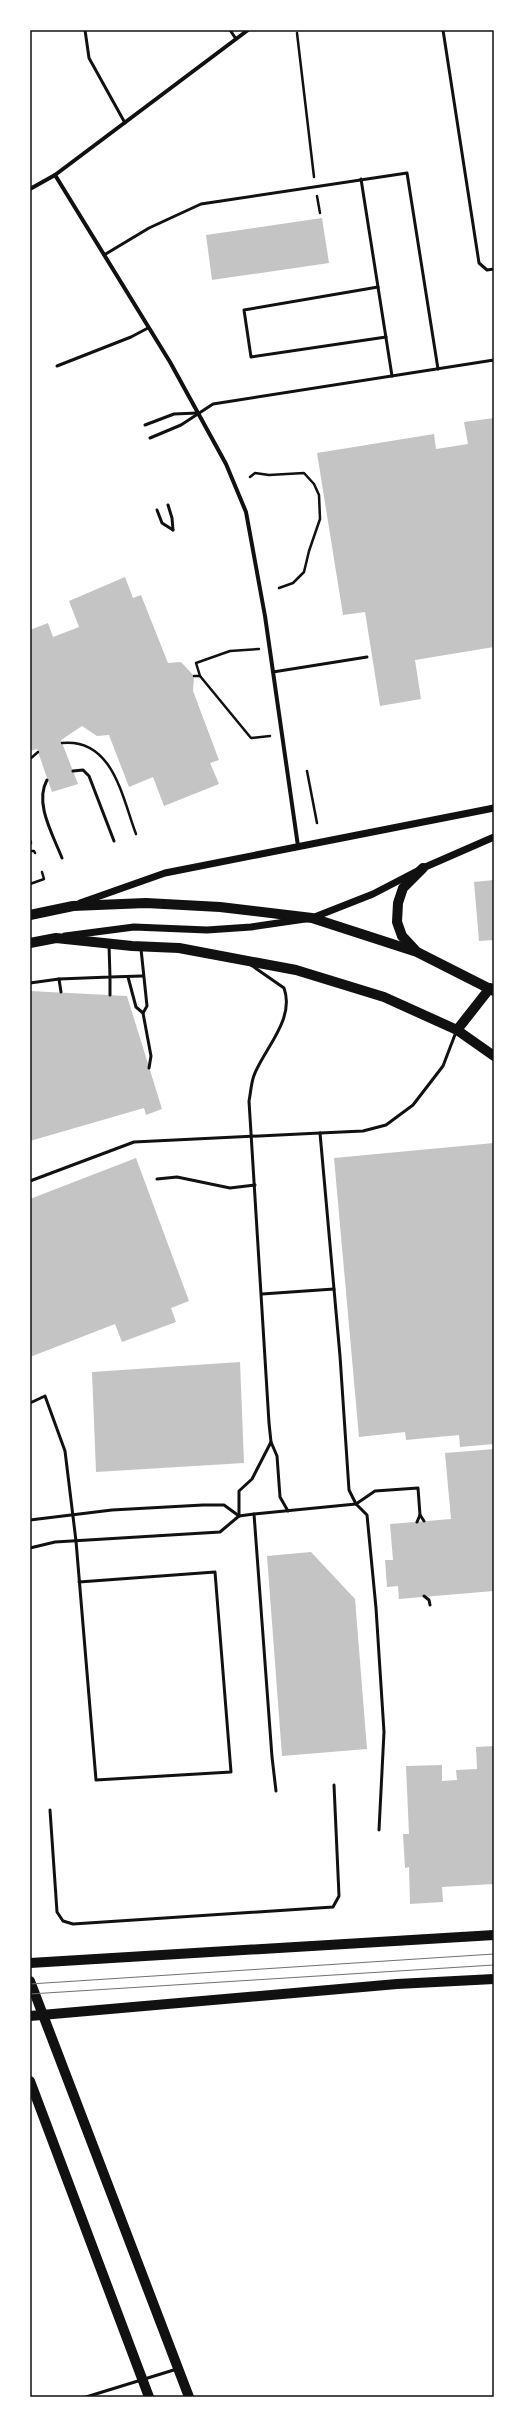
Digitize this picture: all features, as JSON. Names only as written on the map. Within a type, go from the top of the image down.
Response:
[{"type":"main road","points":[[417,952],[402,936],[397,922],[398,903],[403,888],[423,868]]},
{"type":"main road","points":[[30,915],[73,906],[171,904],[220,907],[312,918],[417,952],[492,990],[457,1030]]},
{"type":"main road","points":[[30,943],[56,938],[141,947],[179,948],[296,970],[384,997],[457,1030],[494,1056]]},
{"type":"main road","points":[[30,1964],[494,1935]]},
{"type":"main road","points":[[30,2016],[398,1984],[494,1979]]},
{"type":"main road","points":[[30,1981],[189,2397]]},
{"type":"main road","points":[[30,2081],[149,2397]]},
{"type":"street","points":[[30,189],[55,175],[248,30]]},
{"type":"street","points":[[55,175],[198,413],[226,464],[246,512],[265,616],[298,846]]},
{"type":"street","points":[[73,906],[165,874],[298,846],[494,808]]},
{"type":"street","points":[[56,938],[134,927],[207,930],[251,928],[312,918],[373,894],[423,868],[494,837]]},
{"type":"lane","points":[[85,30],[89,58],[125,123]]},
{"type":"lane","points":[[230,30],[236,39]]},
{"type":"lane","points":[[443,30],[479,263],[481,267],[487,270],[494,269]]},
{"type":"lane","points":[[104,255],[149,228],[202,204],[407,173],[438,369]]},
{"type":"lane","points":[[362,179],[392,376]]},
{"type":"lane","points":[[378,287],[244,310],[251,357],[386,337]]},
{"type":"lane","points":[[57,366],[131,337],[148,328]]},
{"type":"lane","points":[[150,438],[181,424],[213,404],[494,360]]},
{"type":"lane","points":[[145,425],[174,414],[198,413]]},
{"type":"lane","points":[[157,510],[162,523],[173,530],[172,518],[168,506]]},
{"type":"lane","points":[[273,672],[367,657]]},
{"type":"lane","points":[[73,771],[83,770],[89,776],[114,841]]},
{"type":"lane","points":[[47,780],[43,788],[44,809],[62,858]]},
{"type":"lane","points":[[109,944],[110,995]]},
{"type":"lane","points":[[141,947],[142,976],[147,1006],[143,1014]]},
{"type":"lane","points":[[244,960],[284,988],[286,993],[286,1013],[254,1074],[250,1100],[271,1442],[277,1456],[280,1497],[288,1511]]},
{"type":"lane","points":[[30,983],[59,979],[142,976]]},
{"type":"lane","points":[[128,977],[136,1007],[143,1014],[151,1056],[149,1068]]},
{"type":"lane","points":[[59,979],[61,992]]},
{"type":"lane","points":[[30,1181],[134,1142],[320,1134],[362,1131],[386,1125],[413,1105],[442,1066],[457,1030]]},
{"type":"lane","points":[[320,1134],[334,1289],[348,1490],[356,1504],[367,1515],[376,1608],[384,1732],[379,1830]]},
{"type":"lane","points":[[157,1179],[177,1177],[230,1188],[255,1185]]},
{"type":"lane","points":[[262,1294],[334,1289]]},
{"type":"lane","points":[[30,1403],[45,1396],[65,1450],[76,1541],[79,1582],[96,1780],[230,1772],[215,1572],[79,1582]]},
{"type":"lane","points":[[239,1516],[239,1491],[252,1479],[271,1442]]},
{"type":"lane","points":[[30,1548],[55,1542],[220,1532],[239,1516],[356,1504],[375,1491],[418,1488],[420,1515],[417,1522]]},
{"type":"lane","points":[[30,1520],[73,1514],[203,1505],[224,1505],[239,1516]]},
{"type":"lane","points":[[254,1514],[272,1757],[276,1791]]},
{"type":"lane","points":[[420,1515],[424,1521]]},
{"type":"lane","points":[[424,1596],[430,1598],[430,1605]]},
{"type":"lane","points":[[50,1810],[57,1912],[62,1921],[73,1924],[333,1907],[339,1896],[334,1785]]},
{"type":"lane","points":[[86,2397],[179,2368]]},
{"type":"path","points":[[297,33],[320,213]]},
{"type":"path","points":[[250,477],[255,474],[270,475],[304,473],[314,484],[319,495],[320,519],[309,551],[304,572],[293,583],[279,588]]},
{"type":"path","points":[[257,650],[230,651],[196,663],[200,676],[251,738],[270,736]]},
{"type":"path","points":[[194,676],[200,676]]},
{"type":"path","points":[[62,743],[74,742],[85,745],[99,752],[110,764],[136,834]]},
{"type":"path","points":[[30,759],[38,752]]},
{"type":"path","points":[[307,771],[317,823]]},
{"type":"path","points":[[30,851],[34,850],[35,854]]},
{"type":"path","points":[[30,884],[44,879],[42,872]]},
{"type":"building","points":[[322,218],[329,263],[212,280],[206,235]]},
{"type":"building","points":[[494,418],[494,647],[415,660],[421,699],[380,706],[365,612],[343,615],[317,453],[434,434],[436,449],[468,444],[464,422]]},
{"type":"building","points":[[125,577],[133,598],[141,595],[168,663],[181,662],[194,676],[193,691],[219,760],[210,763],[219,784],[164,806],[153,777],[129,787],[109,735],[97,736],[82,726],[61,740],[78,784],[52,792],[37,749],[30,751],[30,630],[48,623],[53,637],[79,627],[69,601]]},
{"type":"building","points":[[494,880],[494,940],[479,941],[474,882]]},
{"type":"building","points":[[30,991],[127,996],[162,1109],[146,1115],[144,1108],[30,1141]]},
{"type":"building","points":[[494,1143],[494,1444],[460,1447],[459,1435],[406,1440],[405,1432],[359,1437],[334,1158]]},
{"type":"building","points":[[136,1158],[189,1301],[171,1308],[176,1322],[122,1342],[115,1324],[30,1357],[30,1199]]},
{"type":"building","points":[[240,1362],[244,1463],[96,1472],[92,1372]]},
{"type":"building","points":[[494,1449],[494,1591],[399,1599],[398,1586],[387,1587],[385,1560],[393,1560],[390,1524],[451,1519],[445,1453]]},
{"type":"building","points":[[311,1552],[355,1599],[367,1749],[282,1756],[267,1556]]},
{"type":"building","points":[[494,1746],[494,1884],[442,1887],[443,1902],[410,1904],[409,1867],[405,1868],[403,1834],[409,1834],[406,1766],[442,1765],[442,1781],[457,1780],[456,1770],[477,1769],[476,1747]]},
{"type":"tram line","points":[[30,1984],[494,1954]]},
{"type":"tram line","points":[[30,1994],[494,1965]]}]
